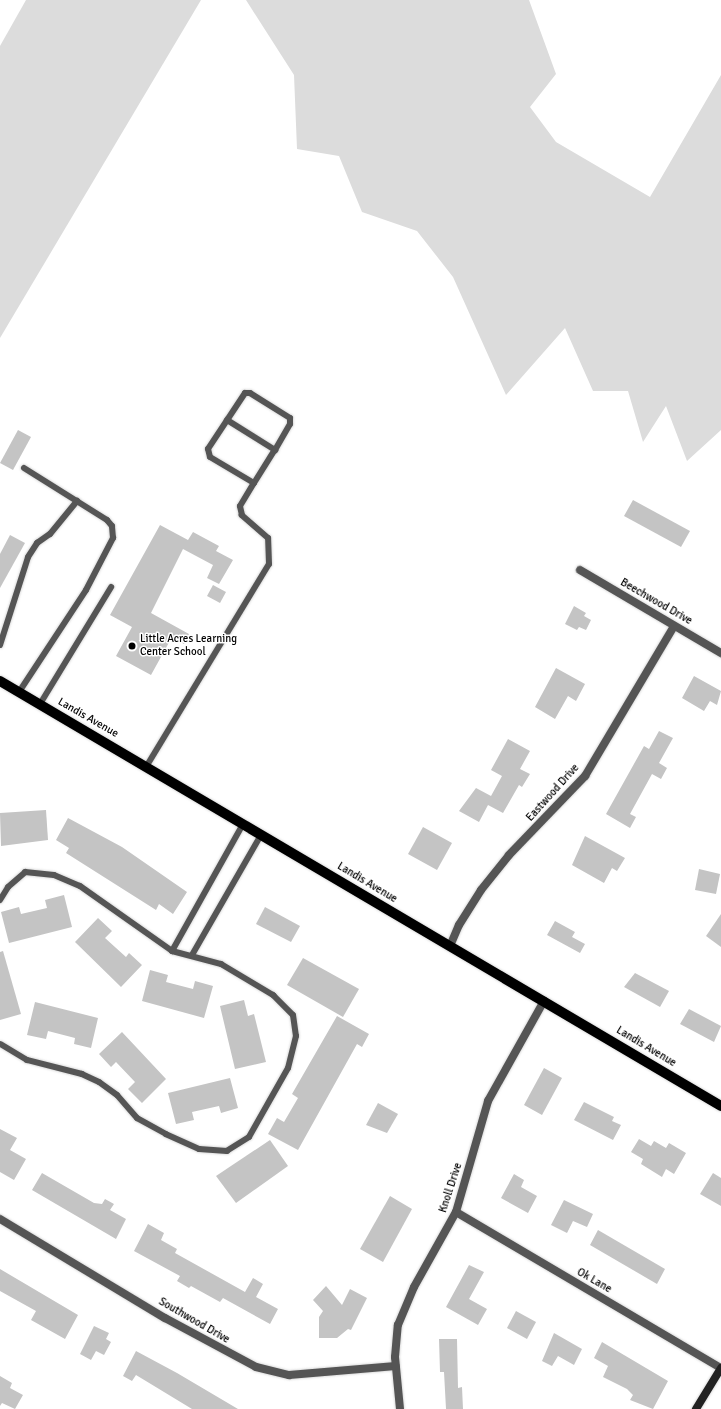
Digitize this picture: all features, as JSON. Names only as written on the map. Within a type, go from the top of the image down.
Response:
[{"type":"main road","name":"Landis Avenue","points":[[0,681],[721,1106]]},
{"type":"main road","points":[[696,1409],[721,1368]]},
{"type":"street","name":"Beechwood Drive","points":[[580,570],[721,653]]},
{"type":"street","name":"Eastwood Drive","points":[[450,946],[459,925],[481,890],[509,855],[585,776],[674,626]]},
{"type":"street","name":"Knoll Drive","points":[[400,1409],[396,1366],[396,1336],[406,1303],[456,1212],[483,1112],[544,1001]]},
{"type":"street","name":"Ok Lane","points":[[456,1212],[721,1368]]},
{"type":"street","name":"Southwood Drive","points":[[0,1219],[165,1318],[256,1367],[289,1375],[396,1366]]},
{"type":"lane","points":[[146,767],[269,564],[268,538],[242,515],[240,506],[290,424],[290,418],[250,393],[245,393],[208,449],[210,457],[254,483]]},
{"type":"lane","points":[[227,420],[275,450]]},
{"type":"lane","points":[[19,692],[86,590],[113,538],[112,526],[107,520],[24,468]]},
{"type":"lane","points":[[0,645],[28,557],[37,543],[50,534],[77,501]]},
{"type":"lane","points":[[40,704],[111,587]]},
{"type":"lane","points":[[172,951],[243,824]]},
{"type":"lane","points":[[192,955],[261,835]]},
{"type":"lane","points":[[0,900],[8,887],[25,872],[54,875],[80,886],[113,907],[146,936],[172,951],[192,955],[221,964],[273,995],[293,1015],[296,1036],[288,1068],[249,1137],[227,1152],[199,1149],[166,1134],[137,1118],[117,1095],[99,1082],[82,1074],[28,1060],[0,1044]]},
{"type":"shaded area","points":[[26,0],[201,0],[0,338],[0,46]]},
{"type":"shaded area","points":[[246,0],[529,0],[556,74],[530,107],[556,142],[650,197],[721,75],[721,430],[687,461],[666,406],[643,442],[628,391],[593,391],[565,328],[506,395],[453,277],[417,231],[362,212],[339,156],[297,149],[294,75]]},
{"type":"building","points":[[18,430],[31,437],[13,470],[0,463]]},
{"type":"building","points":[[633,500],[690,531],[681,547],[624,516]]},
{"type":"building","points":[[160,525],[188,540],[193,532],[219,546],[216,551],[233,560],[219,584],[207,578],[213,565],[183,549],[151,613],[189,634],[184,644],[172,637],[151,675],[116,656],[132,627],[110,615]]},
{"type":"building","points":[[10,535],[25,543],[0,588],[0,554]]},
{"type":"building","points":[[213,585],[226,592],[220,603],[207,596]]},
{"type":"building","points":[[574,606],[586,613],[584,616],[591,620],[586,630],[579,627],[577,630],[565,624]]},
{"type":"building","points":[[556,668],[585,684],[576,701],[568,696],[555,719],[535,707]]},
{"type":"building","points":[[694,676],[721,691],[717,705],[710,701],[704,711],[682,698]]},
{"type":"building","points":[[659,731],[673,738],[659,763],[667,768],[661,779],[652,774],[630,814],[636,817],[630,828],[606,814],[644,746],[649,749]]},
{"type":"building","points":[[508,739],[530,751],[520,769],[530,774],[522,787],[519,785],[503,813],[488,805],[479,822],[459,811],[476,788],[491,796],[502,776],[491,770]]},
{"type":"building","points":[[46,810],[48,840],[1,846],[0,813]]},
{"type":"building","points":[[68,818],[122,847],[187,892],[173,914],[159,904],[156,910],[66,853],[69,848],[56,840]]},
{"type":"building","points":[[423,827],[452,843],[437,870],[408,854]]},
{"type":"building","points":[[585,836],[625,858],[617,871],[612,868],[604,883],[572,865]]},
{"type":"building","points":[[699,869],[720,874],[716,894],[695,890]]},
{"type":"building","points":[[64,895],[72,927],[9,943],[1,912],[19,907],[21,914],[47,908],[45,900]]},
{"type":"building","points":[[265,907],[300,926],[291,942],[256,924]]},
{"type":"building","points":[[721,914],[721,947],[706,936]]},
{"type":"building","points":[[98,918],[112,931],[105,938],[126,957],[129,953],[142,965],[121,987],[75,942]]},
{"type":"building","points":[[555,921],[575,932],[572,937],[585,944],[580,953],[547,935]]},
{"type":"building","points":[[3,951],[21,1014],[0,1020],[0,952]]},
{"type":"building","points":[[303,958],[359,989],[343,1017],[287,985]]},
{"type":"building","points":[[150,970],[168,975],[166,982],[193,989],[195,981],[213,986],[204,1018],[142,1001]]},
{"type":"building","points":[[635,973],[669,991],[660,1007],[624,987]]},
{"type":"building","points":[[244,1000],[248,1016],[254,1014],[266,1062],[235,1069],[220,1006]]},
{"type":"building","points":[[35,1002],[98,1018],[91,1048],[74,1044],[75,1038],[48,1031],[46,1039],[27,1035]]},
{"type":"building","points":[[689,1009],[721,1026],[714,1042],[680,1024]]},
{"type":"building","points":[[337,1016],[369,1034],[362,1047],[357,1044],[298,1150],[268,1134],[277,1118],[284,1122],[298,1098],[292,1094]]},
{"type":"building","points":[[122,1032],[166,1079],[142,1103],[128,1089],[135,1082],[116,1062],[111,1067],[99,1054]]},
{"type":"building","points":[[544,1068],[562,1078],[542,1115],[524,1105]]},
{"type":"building","points":[[230,1078],[238,1108],[221,1113],[219,1106],[192,1112],[194,1120],[176,1124],[168,1093]]},
{"type":"building","points":[[584,1102],[614,1117],[612,1121],[621,1125],[613,1140],[574,1120]]},
{"type":"building","points":[[378,1103],[398,1114],[387,1133],[366,1125]]},
{"type":"building","points":[[0,1129],[17,1138],[10,1150],[26,1159],[14,1180],[0,1172]]},
{"type":"building","points":[[639,1139],[651,1146],[654,1141],[666,1148],[669,1143],[686,1153],[674,1174],[666,1169],[662,1177],[641,1164],[643,1159],[631,1152]]},
{"type":"building","points":[[270,1140],[288,1166],[236,1203],[216,1176]]},
{"type":"building","points":[[42,1173],[94,1203],[102,1204],[105,1199],[114,1204],[110,1210],[126,1219],[116,1239],[32,1190]]},
{"type":"building","points":[[713,1173],[721,1178],[721,1206],[700,1194]]},
{"type":"building","points":[[514,1174],[524,1180],[521,1187],[537,1196],[528,1213],[501,1198]]},
{"type":"building","points":[[390,1196],[412,1209],[383,1262],[360,1249]]},
{"type":"building","points":[[564,1200],[593,1214],[587,1227],[573,1221],[567,1233],[551,1225]]},
{"type":"building","points":[[148,1224],[164,1233],[161,1240],[177,1249],[175,1253],[245,1292],[253,1278],[263,1284],[256,1297],[278,1309],[270,1324],[223,1298],[220,1302],[191,1286],[189,1288],[177,1281],[180,1276],[134,1251]]},
{"type":"building","points":[[598,1230],[665,1269],[657,1284],[590,1245]]},
{"type":"building","points":[[469,1265],[484,1272],[469,1299],[487,1309],[478,1325],[446,1307]]},
{"type":"building","points":[[0,1269],[78,1315],[65,1339],[31,1320],[36,1311],[0,1291]]},
{"type":"building","points":[[326,1286],[342,1305],[350,1289],[367,1298],[351,1330],[348,1329],[337,1338],[319,1338],[319,1317],[323,1311],[313,1300]]},
{"type":"building","points":[[516,1311],[536,1322],[527,1339],[507,1328]]},
{"type":"building","points":[[94,1326],[109,1333],[106,1339],[111,1342],[104,1355],[96,1351],[91,1360],[80,1354]]},
{"type":"building","points":[[554,1333],[582,1349],[574,1365],[558,1356],[552,1366],[542,1361]]},
{"type":"building","points":[[439,1339],[457,1339],[458,1388],[462,1387],[463,1409],[446,1409],[444,1372],[440,1372]]},
{"type":"building","points":[[602,1342],[668,1381],[653,1409],[630,1400],[633,1395],[627,1389],[603,1377],[608,1366],[594,1358]]},
{"type":"building","points":[[136,1351],[238,1409],[192,1409],[136,1375],[132,1381],[123,1376]]},
{"type":"building","points":[[0,1376],[12,1383],[10,1388],[23,1395],[15,1409],[2,1403],[0,1406]]},
{"type":"place","name":"Little Acres Learning Center School","points":[[132,646]]}]
